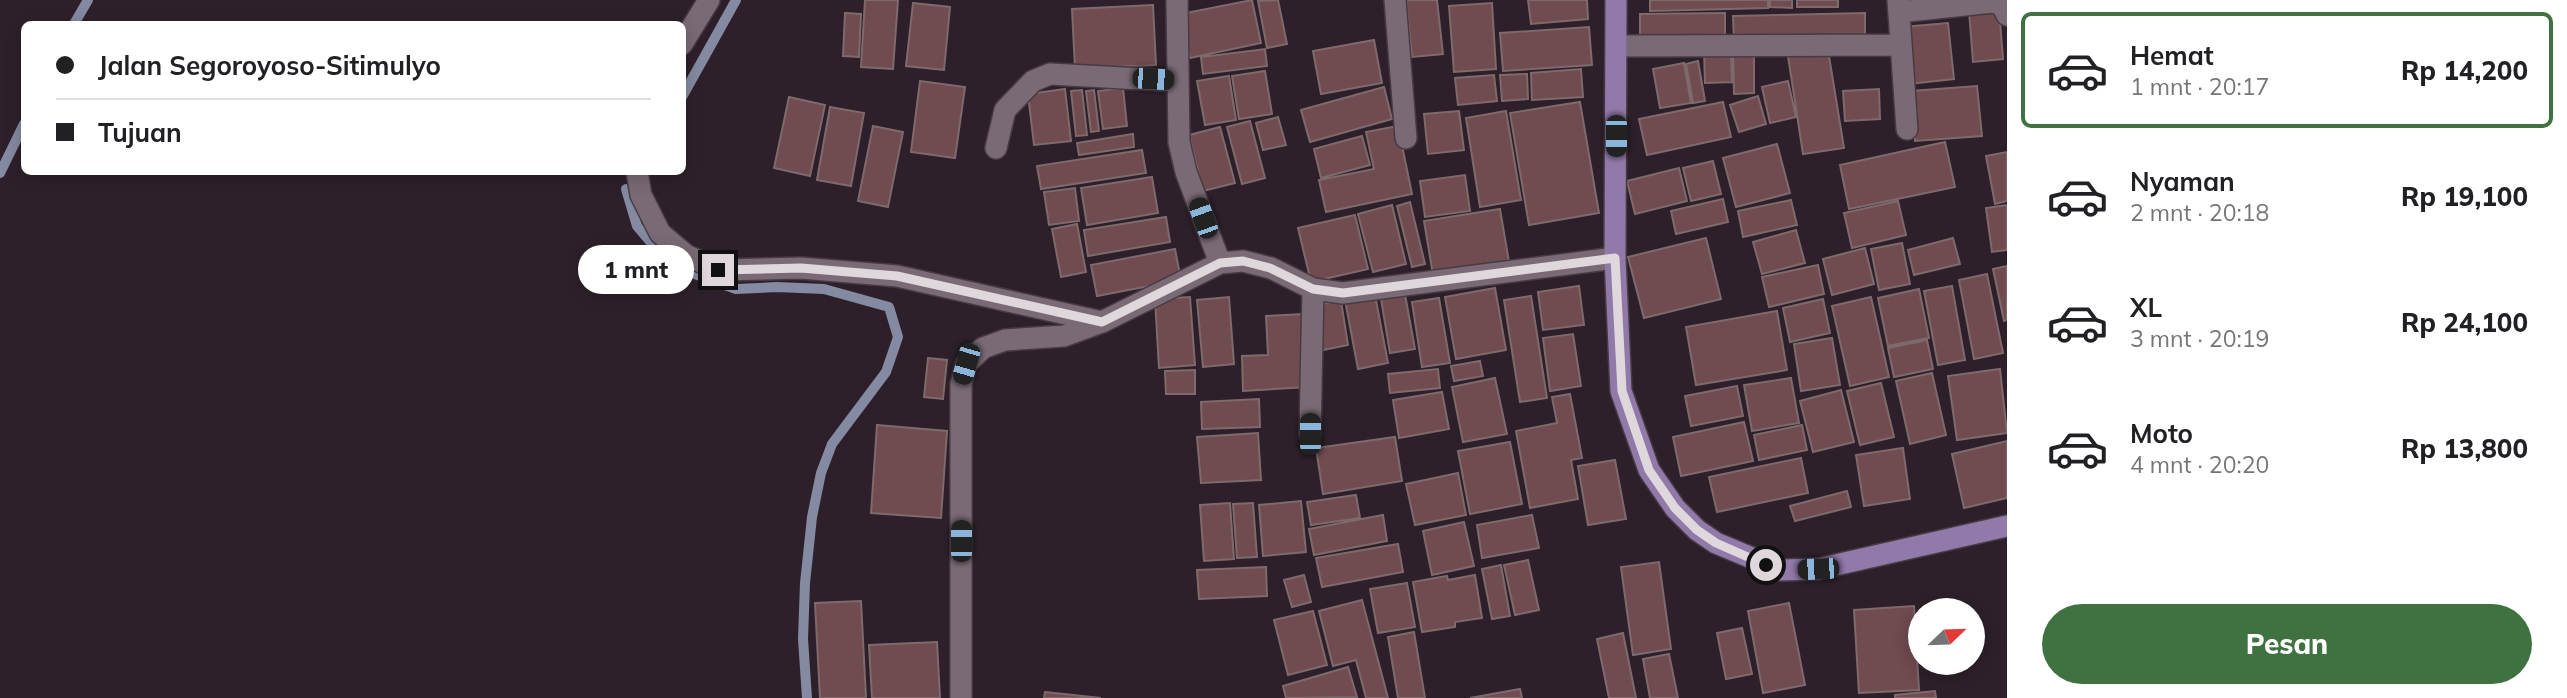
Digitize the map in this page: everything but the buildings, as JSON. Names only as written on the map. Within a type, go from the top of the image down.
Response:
[{"type":"main road","points":[[1616,0],[1615,258],[1622,391],[1649,470],[1675,508],[1697,530],[1716,543],[1781,570],[1818,569],[2007,526]]},
{"type":"street","points":[[686,37],[709,0]]},
{"type":"street","points":[[1177,0],[1181,155],[1220,263]]},
{"type":"street","points":[[1395,0],[1406,138]]},
{"type":"street","points":[[1907,129],[1899,6],[1993,2],[2002,5],[2007,15]]},
{"type":"street","points":[[1617,46],[1901,45]]},
{"type":"street","points":[[996,148],[1005,110],[1033,81],[1050,74],[1178,80]]},
{"type":"street","points":[[637,175],[641,195],[660,233],[686,255],[718,270],[801,268],[897,276],[1102,322]]},
{"type":"street","points":[[961,698],[961,384],[966,364],[984,348],[1005,340],[1064,336],[1102,322],[1220,263],[1243,261],[1270,268],[1313,289],[1343,293],[1615,258]]},
{"type":"street","points":[[1310,434],[1313,289]]},
{"type":"waterway","points":[[76,21],[88,0]]},
{"type":"waterway","points":[[686,90],[736,0]]},
{"type":"waterway","points":[[0,173],[21,130]]},
{"type":"waterway","points":[[626,189],[637,226],[670,265],[736,289],[824,289],[889,307],[898,337],[886,372],[832,444],[821,473],[812,517],[805,583],[803,639],[807,698]]},
{"type":"route","points":[[718,270],[801,268],[897,276],[1102,322],[1220,263],[1243,261],[1270,268],[1313,289],[1343,293],[1615,258],[1622,391],[1649,470],[1675,508],[1697,530],[1716,543],[1766,565]]}]
